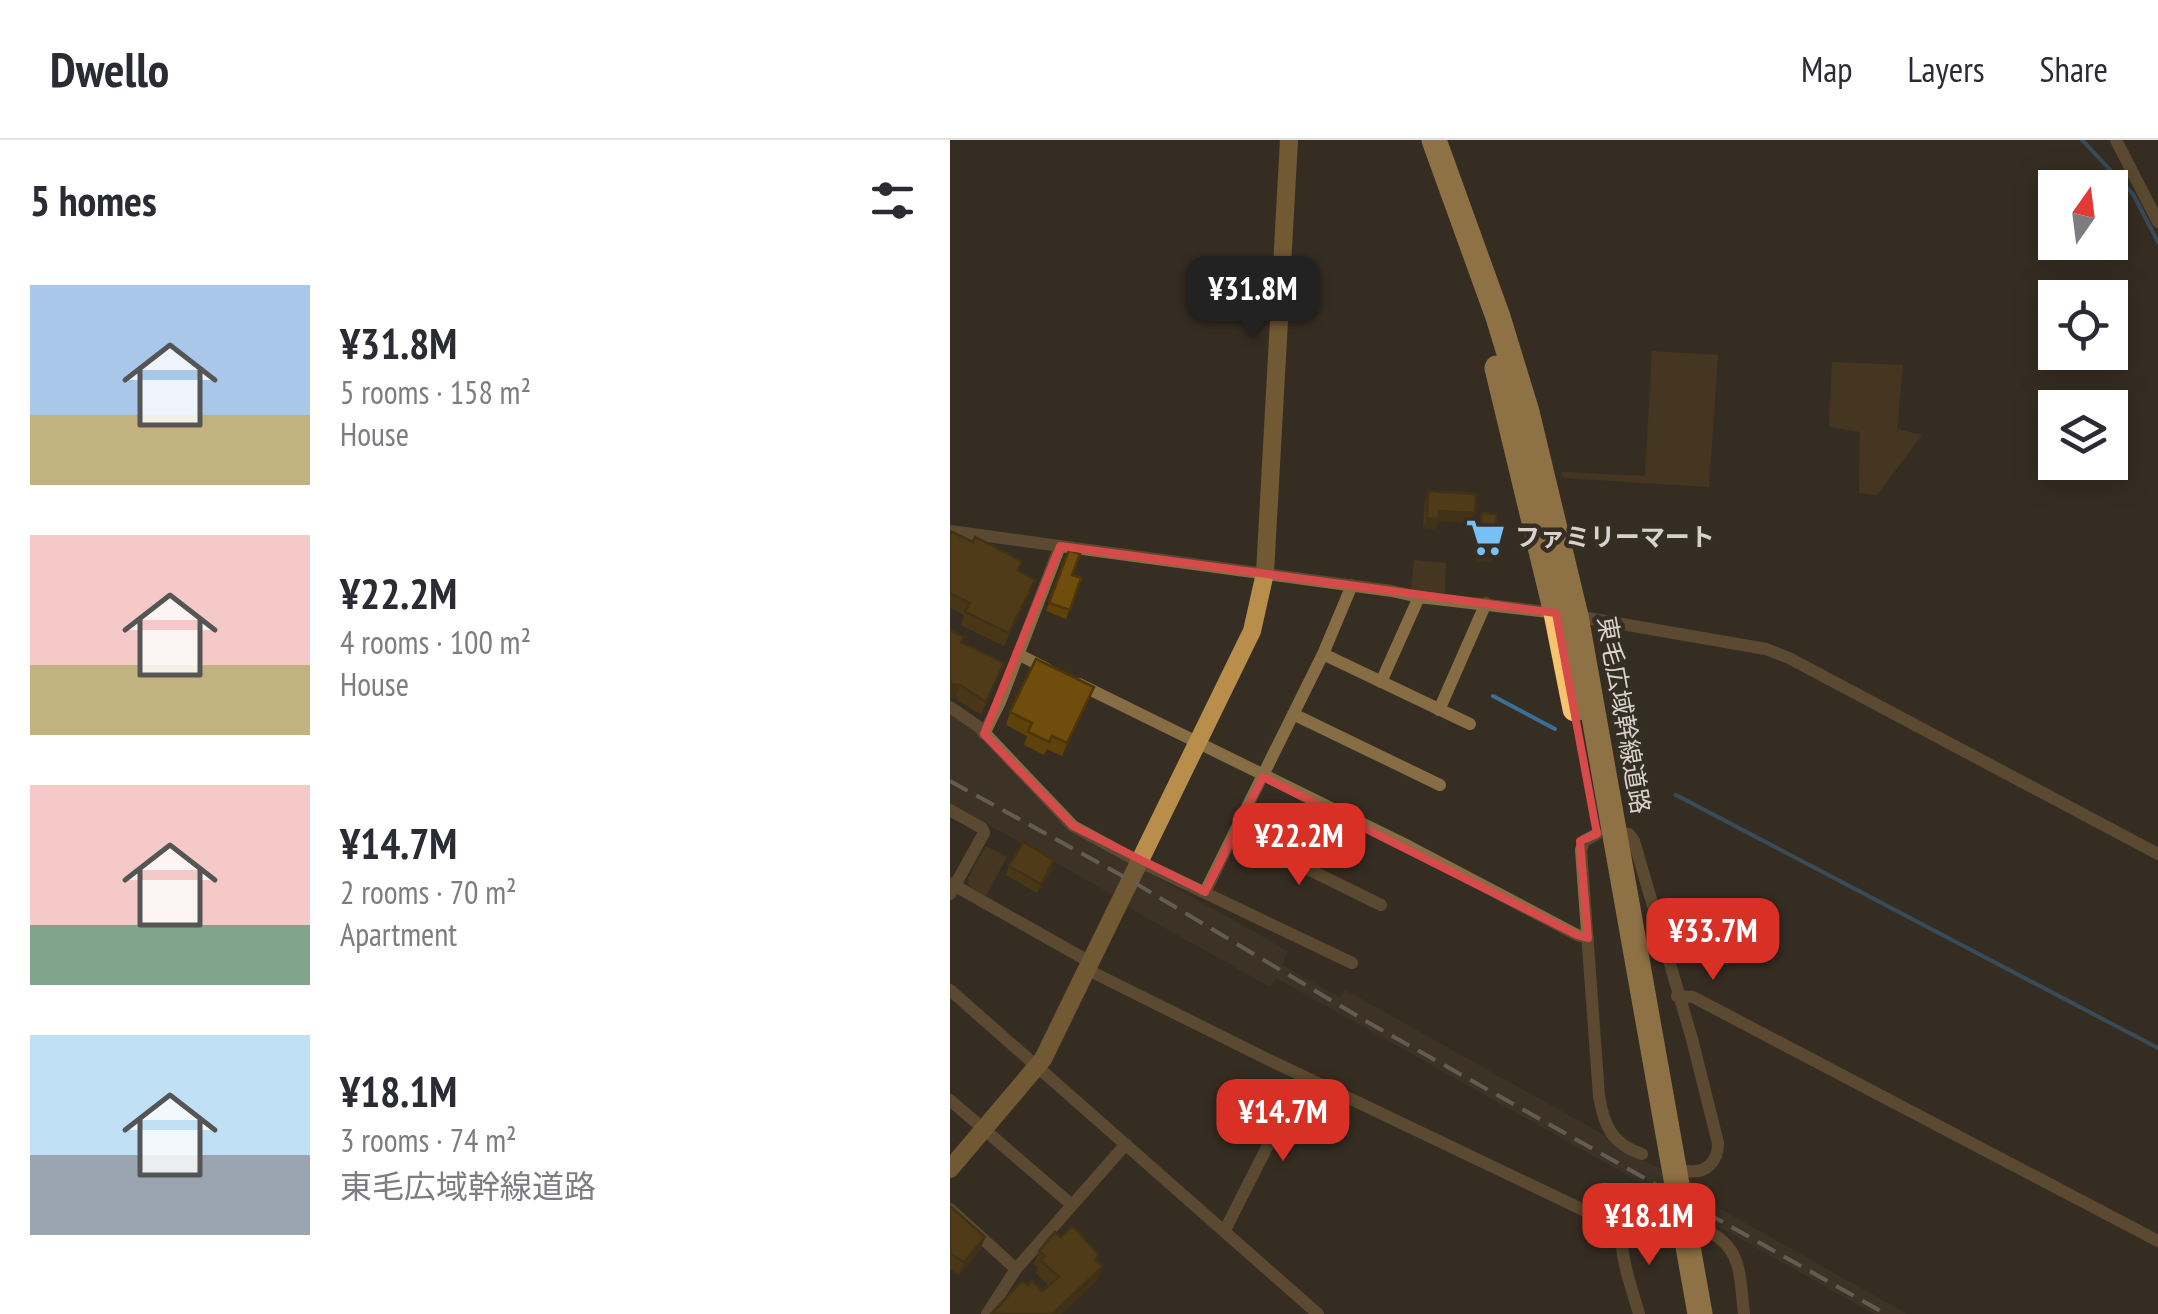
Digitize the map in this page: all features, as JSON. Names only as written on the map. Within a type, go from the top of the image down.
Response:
[{"type":"highway","name":"東毛広域幹線道路","points":[[1417,140],[1493,353],[1566,614]]},
{"type":"highway","name":"東毛広域幹線道路","points":[[1434,140],[1498,317],[1527,412],[1674,1215],[1684,1314]]},
{"type":"highway","name":"東毛広域幹線道路","points":[[1674,1215],[1700,1314]]},
{"type":"street","points":[[950,1169],[1038,1068],[1252,631],[1265,574],[1289,140]]},
{"type":"street","points":[[2116,140],[2158,222]]},
{"type":"street","points":[[950,530],[1419,597],[1566,614],[1766,649],[2158,854]]},
{"type":"street","points":[[984,734],[991,725],[1060,546]]},
{"type":"street","points":[[1206,892],[1323,654],[1352,585]]},
{"type":"street","points":[[1382,682],[1419,597]]},
{"type":"street","points":[[1439,710],[1486,603]]},
{"type":"street","points":[[1018,654],[1053,671]]},
{"type":"street","points":[[1323,654],[1470,724]]},
{"type":"street","points":[[1070,680],[1410,847],[1577,936],[1588,938]]},
{"type":"street","points":[[950,707],[974,722],[1073,826],[1352,963]]},
{"type":"street","points":[[1293,714],[1440,785]]},
{"type":"street","points":[[950,810],[982,828],[984,833],[952,888],[1088,966],[1303,1076],[1621,1228]]},
{"type":"street","points":[[1235,833],[1382,905]]},
{"type":"street","points":[[1605,834],[1628,834],[1634,841],[1678,996],[1718,1144],[1708,1166],[1699,1171],[1665,1165],[1620,1146],[1603,1119],[1581,850],[1584,841],[1605,834]]},
{"type":"street","points":[[950,990],[1318,1314]]},
{"type":"street","points":[[1678,996],[1693,997],[2158,1241]]},
{"type":"street","points":[[1225,1230],[1303,1076]]},
{"type":"street","points":[[950,1100],[1072,1204]]},
{"type":"street","points":[[987,1314],[1016,1269],[1126,1144]]},
{"type":"street","points":[[950,1209],[1016,1269]]},
{"type":"street","points":[[1639,1314],[1621,1228],[1624,1220],[1636,1211],[1674,1215],[1718,1236],[1733,1252],[1738,1265],[1744,1314]]},
{"type":"highlighted area","points":[[1060,546],[1556,613],[1597,834],[1580,841],[1588,938],[1577,935],[1263,777],[1205,892],[1073,826],[991,743],[984,734]]},
{"type":"shaded area","points":[[1652,351],[1718,355],[1709,487],[1564,478],[1561,472],[1645,476]]},
{"type":"shaded area","points":[[1832,362],[1903,365],[1897,429],[1922,435],[1877,495],[1859,493],[1860,432],[1829,427]]},
{"type":"shaded area","points":[[1414,560],[1446,563],[1445,593],[1411,591]]},
{"type":"shaded area","points":[[950,712],[969,725],[1071,829],[1126,859],[1129,865],[1115,896],[950,803]]},
{"type":"shaded area","points":[[986,846],[1007,857],[986,896],[969,887],[968,878]]},
{"type":"shaded area","points":[[1144,870],[1288,951],[1282,965],[1340,998],[1345,990],[1599,1132],[1631,1156],[1699,1184],[1701,1198],[1907,1314],[1874,1314],[1276,978],[1270,987],[1126,906]]},
{"type":"building","points":[[1428,491],[1476,494],[1475,513],[1439,511],[1438,519],[1427,518]]},
{"type":"building","points":[[1482,513],[1497,514],[1494,556],[1479,554]]},
{"type":"building","points":[[950,531],[973,542],[975,537],[1022,561],[1018,570],[1035,580],[1009,633],[965,612],[970,603],[950,593]]},
{"type":"building","points":[[1069,550],[1080,554],[1072,575],[1081,578],[1070,610],[1049,603]]},
{"type":"building","points":[[950,630],[964,637],[961,642],[1004,663],[986,702],[960,685],[950,684]]},
{"type":"building","points":[[1036,659],[1094,687],[1067,743],[1052,736],[1049,742],[1028,732],[1032,723],[1010,712]]},
{"type":"building","points":[[1023,842],[1054,860],[1041,884],[1009,866]]},
{"type":"building","points":[[950,1206],[985,1237],[964,1262],[950,1253]]},
{"type":"building","points":[[1073,1226],[1099,1255],[1095,1260],[1103,1266],[1056,1314],[991,1314],[1022,1281],[1028,1285],[1032,1281],[1042,1291],[1059,1277],[1040,1260],[1045,1256],[1039,1251],[1055,1232],[1061,1237]]},
{"type":"waterway","points":[[2082,140],[2133,194],[2158,242]]},
{"type":"waterway","points":[[1493,696],[1555,729]]},
{"type":"waterway","points":[[1676,795],[2158,1048]]},
{"type":"railway","points":[[950,781],[1130,880],[1364,1020],[1886,1314]]},
{"type":"place","name":"ファミリーマート","points":[[1485,537]]}]
